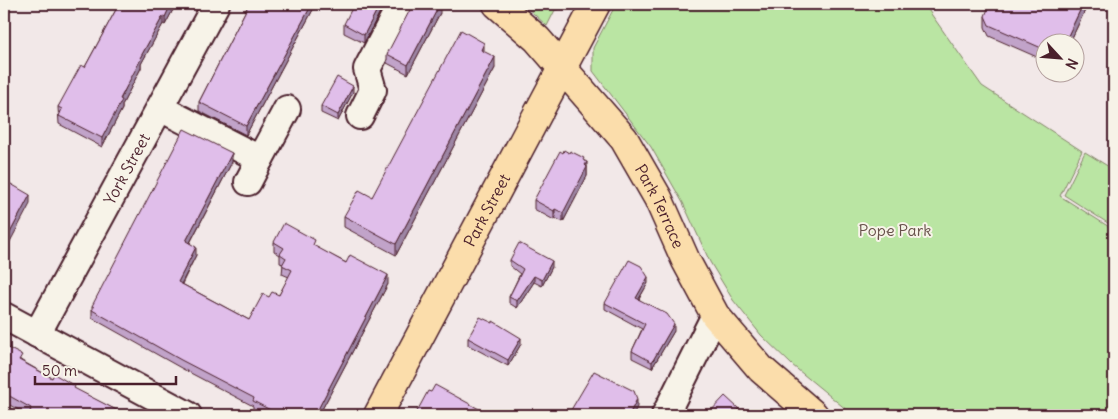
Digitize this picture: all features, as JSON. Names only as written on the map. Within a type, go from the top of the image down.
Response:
[{"type":"main road","name":"Park Terrace","points":[[497,4],[538,39],[607,118],[641,166],[658,198],[686,261],[715,315],[761,369],[814,415]]},
{"type":"main road","name":"Park Street","points":[[378,415],[596,4]]},
{"type":"street","name":"York Street","points":[[37,334],[216,4]]},
{"type":"street","points":[[360,116],[374,90],[356,65],[401,4]]},
{"type":"street","points":[[160,108],[260,159]]},
{"type":"street","points":[[248,182],[287,109]]},
{"type":"street","points":[[665,415],[715,315]]},
{"type":"street","points":[[4,316],[188,415]]},
{"type":"path","points":[[556,4],[557,10]]},
{"type":"green space","points":[[523,4],[558,4],[547,26]]},
{"type":"green space","name":"Pope Park","points":[[616,4],[924,4],[982,86],[1082,151],[1060,196],[1114,230],[1114,415],[853,415],[792,365],[761,335],[733,300],[710,262],[683,203],[651,147],[593,71],[593,48]]},
{"type":"green space","points":[[1085,152],[1114,170],[1114,227],[1064,195]]},
{"type":"building","points":[[119,4],[171,4],[140,58],[120,99],[122,100],[102,138],[59,116],[62,109],[58,107],[81,65],[85,67]]},
{"type":"building","points":[[249,4],[312,4],[246,126],[199,102]]},
{"type":"building","points":[[354,4],[380,4],[364,35],[344,24]]},
{"type":"building","points":[[413,4],[440,4],[408,65],[387,54]]},
{"type":"building","points":[[990,4],[1083,4],[1070,32],[1036,32],[1036,46],[989,25],[985,16]]},
{"type":"building","points":[[461,30],[484,43],[481,50],[495,57],[396,244],[344,216],[359,190],[372,197]]},
{"type":"building","points":[[337,77],[353,86],[338,115],[321,106]]},
{"type":"building","points":[[184,129],[232,153],[186,241],[196,247],[178,282],[249,320],[263,294],[269,297],[272,292],[279,295],[292,270],[282,265],[286,258],[280,254],[284,248],[274,242],[284,223],[315,240],[313,245],[346,263],[350,255],[388,275],[315,415],[280,415],[253,401],[254,398],[92,310],[94,307],[92,306]]},
{"type":"building","points":[[564,150],[584,158],[583,160],[587,162],[585,165],[587,167],[563,213],[555,209],[554,211],[534,200],[560,151],[563,153]]},
{"type":"building","points":[[4,180],[30,195],[4,244]]},
{"type":"building","points":[[519,243],[552,261],[542,280],[534,276],[517,301],[509,297],[523,269],[510,260]]},
{"type":"building","points":[[629,260],[641,266],[648,277],[636,298],[667,314],[674,324],[652,362],[632,351],[645,324],[605,303]]},
{"type":"building","points":[[480,317],[493,323],[493,321],[521,338],[508,360],[468,338]]},
{"type":"building","points":[[4,346],[22,355],[19,360],[52,378],[54,374],[75,386],[74,388],[126,415],[37,415],[30,411],[31,408],[4,393]]},
{"type":"building","points":[[594,371],[634,391],[637,399],[629,415],[568,415]]},
{"type":"building","points":[[435,385],[490,415],[415,415],[428,391],[431,392]]},
{"type":"building","points":[[725,396],[739,409],[737,410],[742,415],[707,415]]}]
